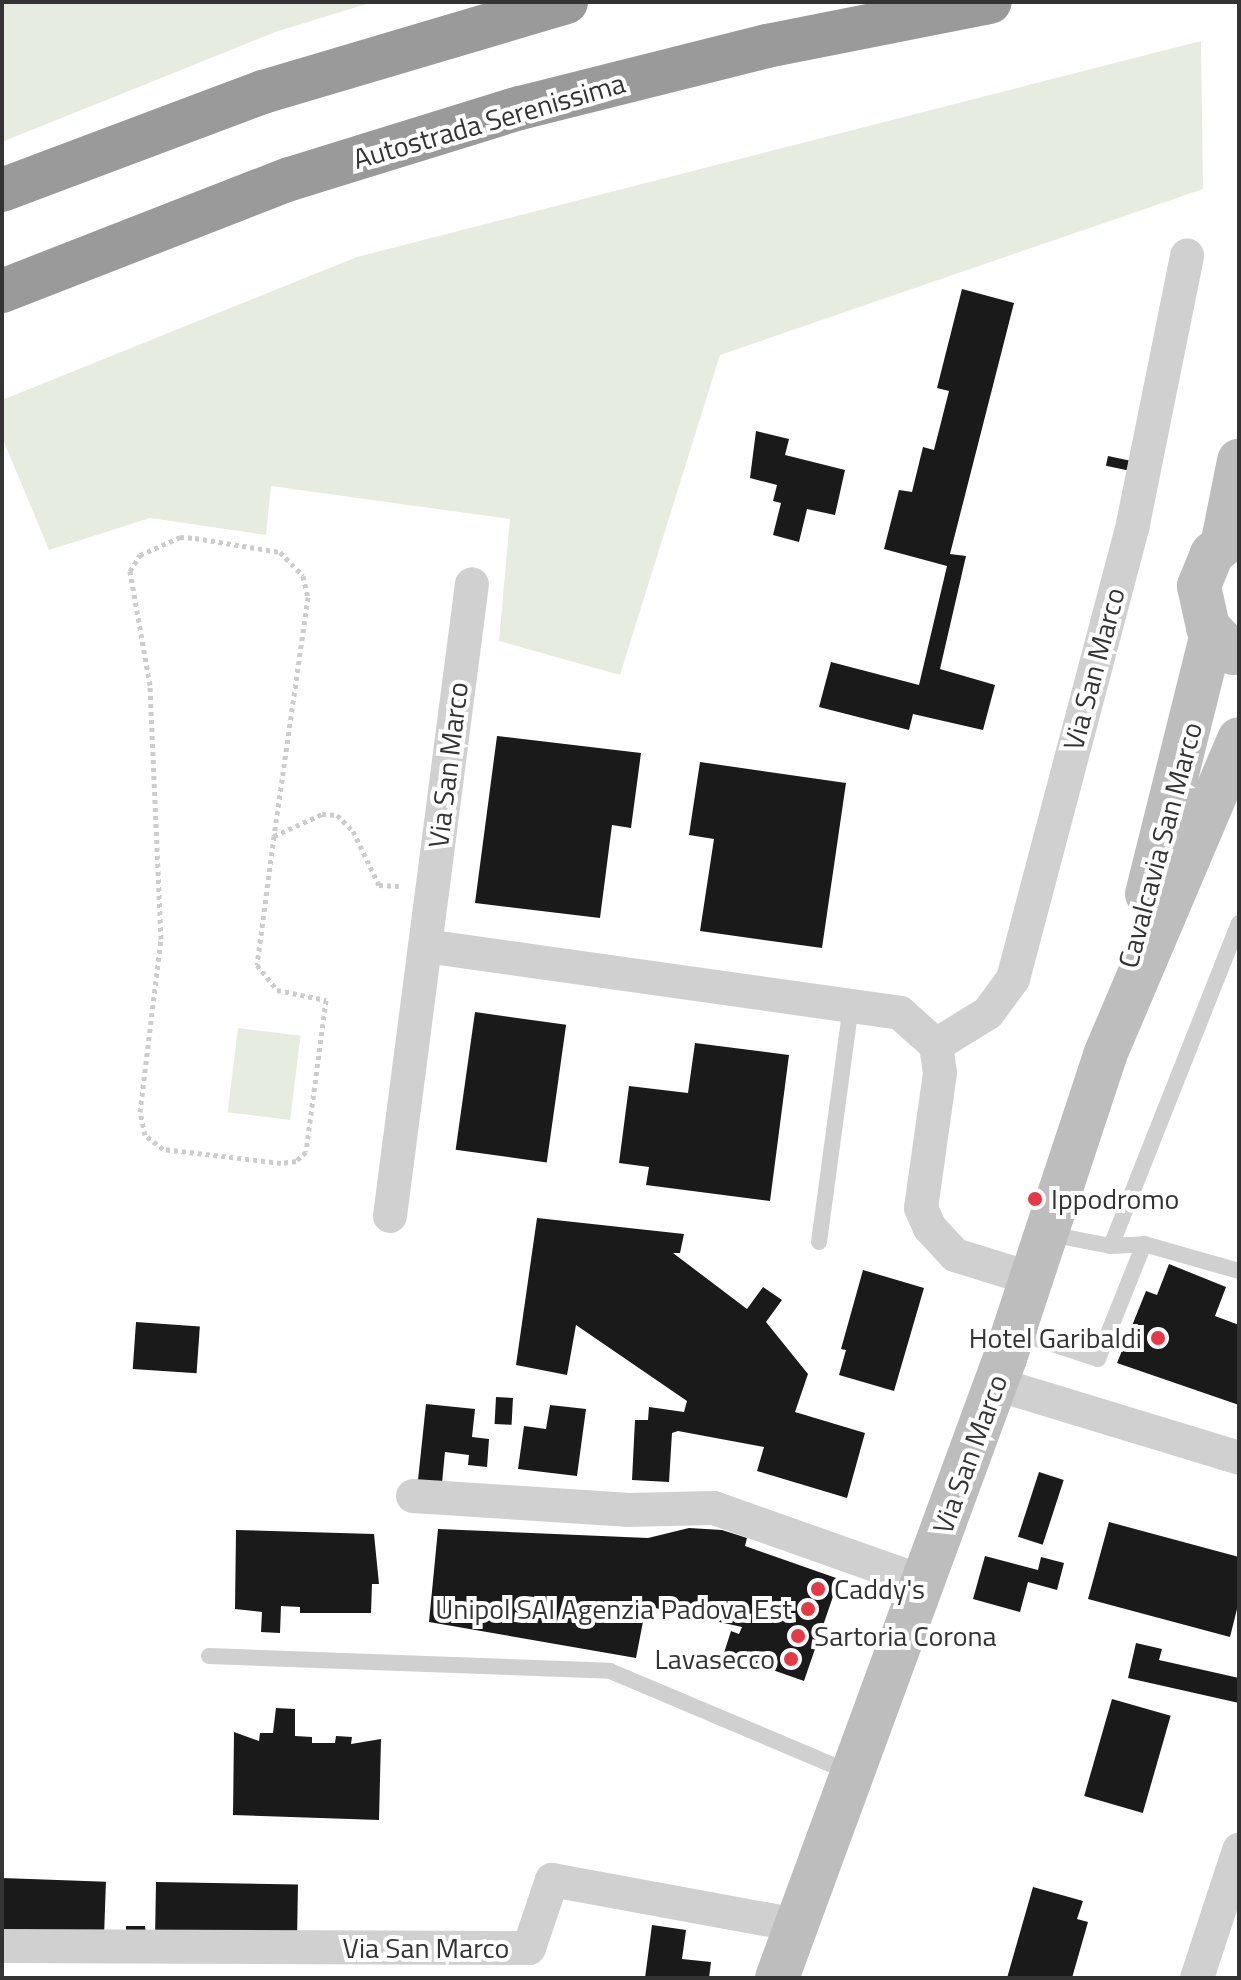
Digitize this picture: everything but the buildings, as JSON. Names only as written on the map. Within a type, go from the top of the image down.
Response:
[{"type":"highway","points":[[2,190],[263,92],[566,2]]},
{"type":"highway","name":"Autostrada Serenissima","points":[[2,291],[290,179],[520,108],[767,46],[990,2]]},
{"type":"main road","name":"Cavalcavia San Marco","points":[[1043,1232],[1105,1055],[1226,645],[1199,586],[1206,562],[1231,536],[1239,461]]},
{"type":"main road","name":"Cavalcavia San Marco","points":[[1105,1055],[1239,739]]},
{"type":"main road","name":"Via San Marco","points":[[777,1978],[996,1384],[1032,1279],[1043,1232]]},
{"type":"street","name":"Via San Marco","points":[[936,1045],[988,1013],[1013,979],[1133,524],[1187,255]]},
{"type":"street","name":"Via San Marco","points":[[390,1216],[472,584]]},
{"type":"street","points":[[425,946],[900,1013],[936,1045],[940,1073],[921,1208],[930,1228],[955,1255],[1032,1279]]},
{"type":"street","points":[[996,1384],[1239,1458]]},
{"type":"street","points":[[413,1496],[627,1510],[714,1508],[923,1582]]},
{"type":"street","points":[[1197,1978],[1239,1850]]},
{"type":"street","name":"Via San Marco","points":[[2,1946],[529,1948],[552,1880],[797,1925]]},
{"type":"lane","points":[[1111,1246],[1239,923]]},
{"type":"lane","points":[[819,1242],[851,1005]]},
{"type":"lane","points":[[1043,1232],[1111,1246],[1144,1244],[1239,1271]]},
{"type":"lane","points":[[1014,1332],[1098,1359],[1144,1244]]},
{"type":"lane","points":[[209,1656],[610,1671],[852,1773]]},
{"type":"path","points":[[180,537],[263,548],[280,552],[303,576],[308,597],[274,836],[257,965],[277,990],[326,1000],[306,1152],[296,1161],[281,1163],[163,1149],[145,1135],[140,1112],[161,924],[150,685],[130,571],[134,561],[152,547],[180,537]]},
{"type":"path","points":[[274,836],[322,814],[337,815],[353,831],[379,885],[432,888]]},
{"type":"shaded area","points":[[2,2],[373,2],[275,32],[2,142]]},
{"type":"shaded area","points":[[1201,41],[1203,189],[720,355],[620,675],[499,641],[510,519],[271,486],[266,535],[150,518],[49,550],[2,437],[2,400],[357,257]]},
{"type":"shaded area","points":[[238,1028],[301,1036],[290,1120],[228,1112]]},
{"type":"place","name":"Ippodromo","points":[[1035,1199]]},
{"type":"place","name":"Hotel Garibaldi","points":[[1158,1338]]},
{"type":"place","name":"Caddy's","points":[[818,1589]]},
{"type":"place","name":"Unipol SAI Agenzia Padova Est","points":[[808,1609]]},
{"type":"place","name":"Sartoria Corona","points":[[798,1636]]},
{"type":"place","name":"Lavasecco","points":[[791,1659]]}]
